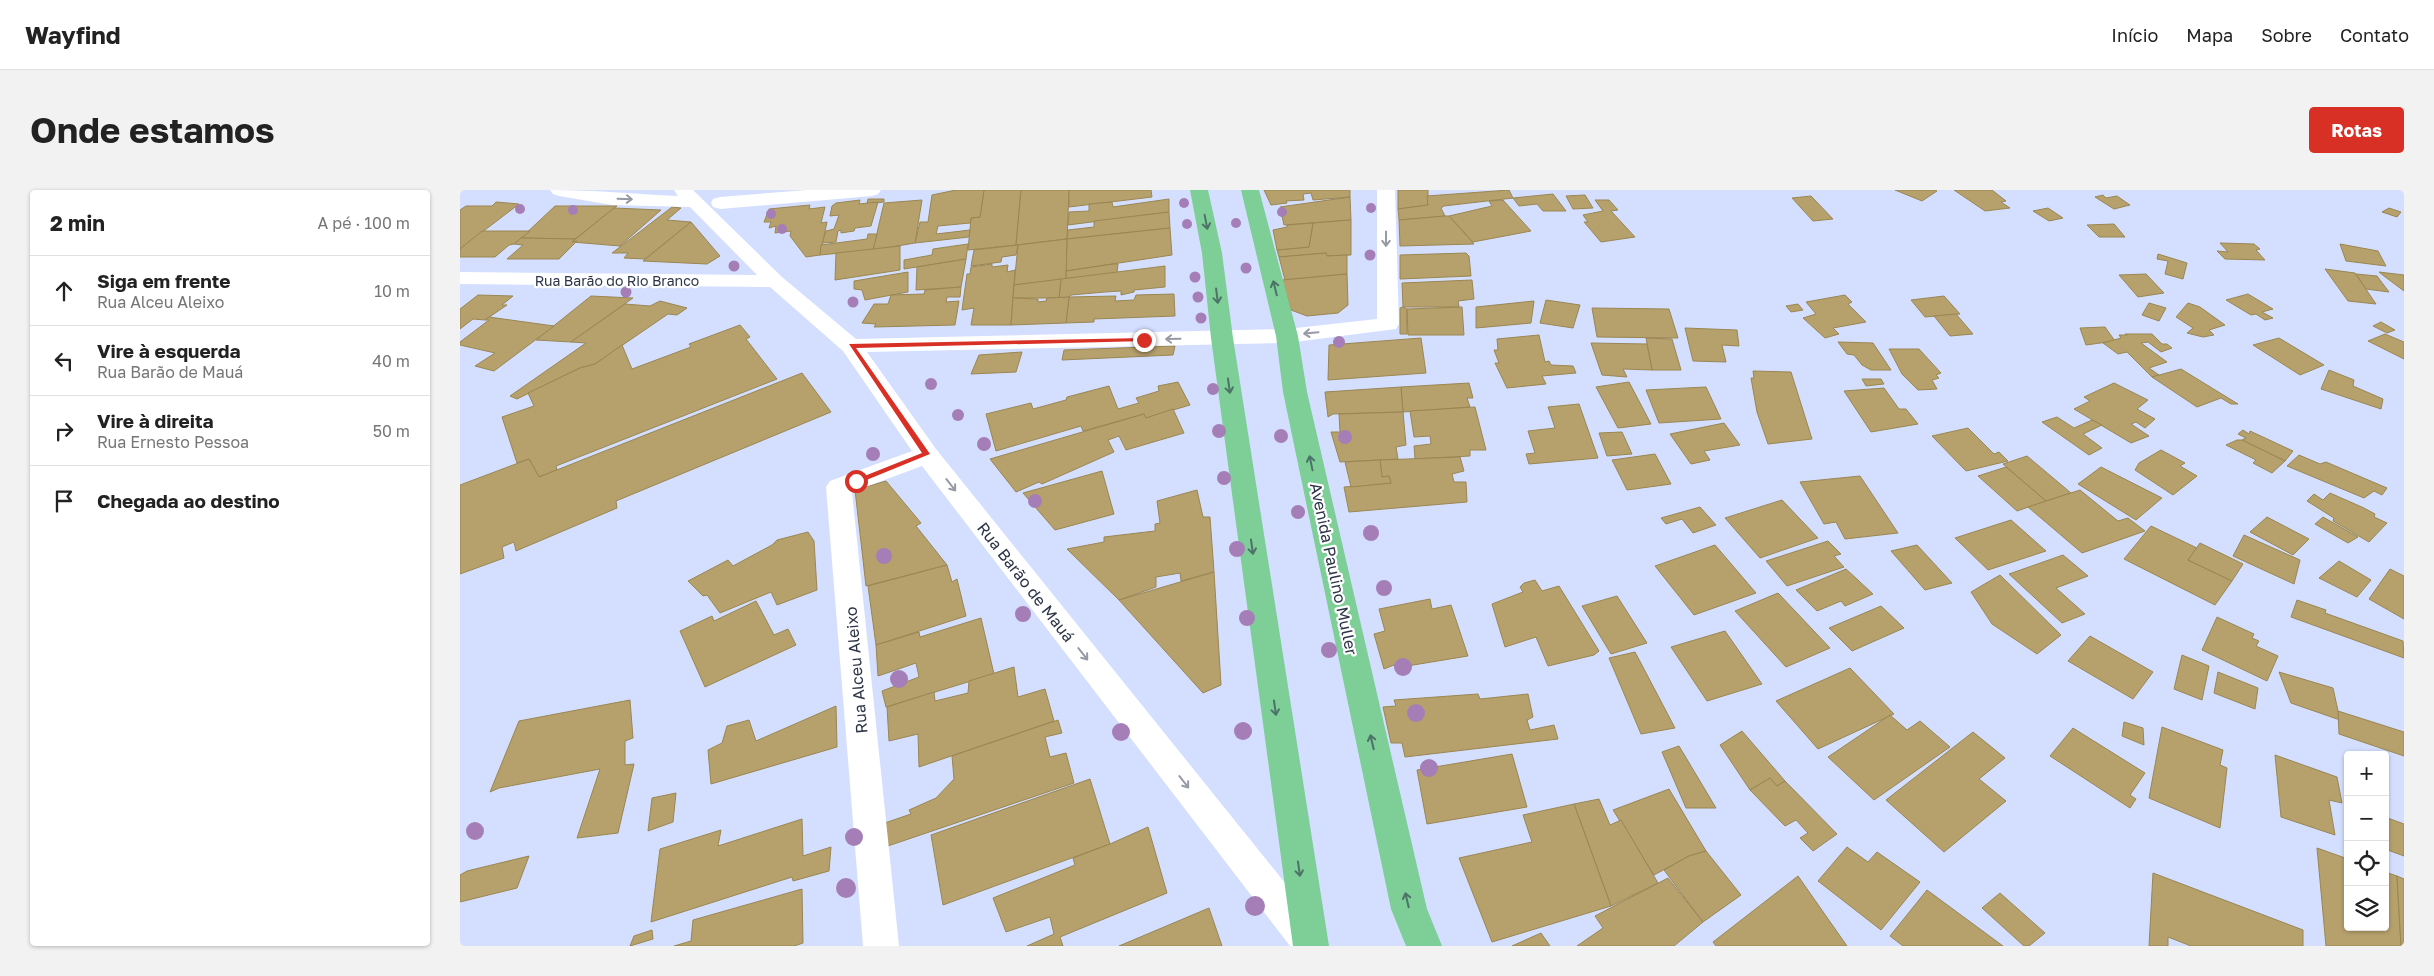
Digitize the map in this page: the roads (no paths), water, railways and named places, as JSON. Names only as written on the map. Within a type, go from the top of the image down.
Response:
[{"type":"main road","points":[[1199,190],[1212,253],[1222,338],[1310,944]]},
{"type":"main road","name":"Avenida Paulino Muller","points":[[1250,190],[1287,336],[1295,392],[1409,909],[1424,946]]},
{"type":"street","points":[[559,190],[612,199],[690,196]]},
{"type":"street","points":[[728,236],[722,197],[872,190]]},
{"type":"street","points":[[851,346],[1287,336],[1388,324],[1386,190]]},
{"type":"street","name":"Rua Barão de Mauá","points":[[690,196],[775,281],[851,346],[927,454],[1310,944]]},
{"type":"street","name":"Rua Barão do Rio Branco","points":[[460,278],[775,281]]},
{"type":"street","name":"Rua Alceu Aleixo","points":[[881,946],[839,487],[927,454]]}]
